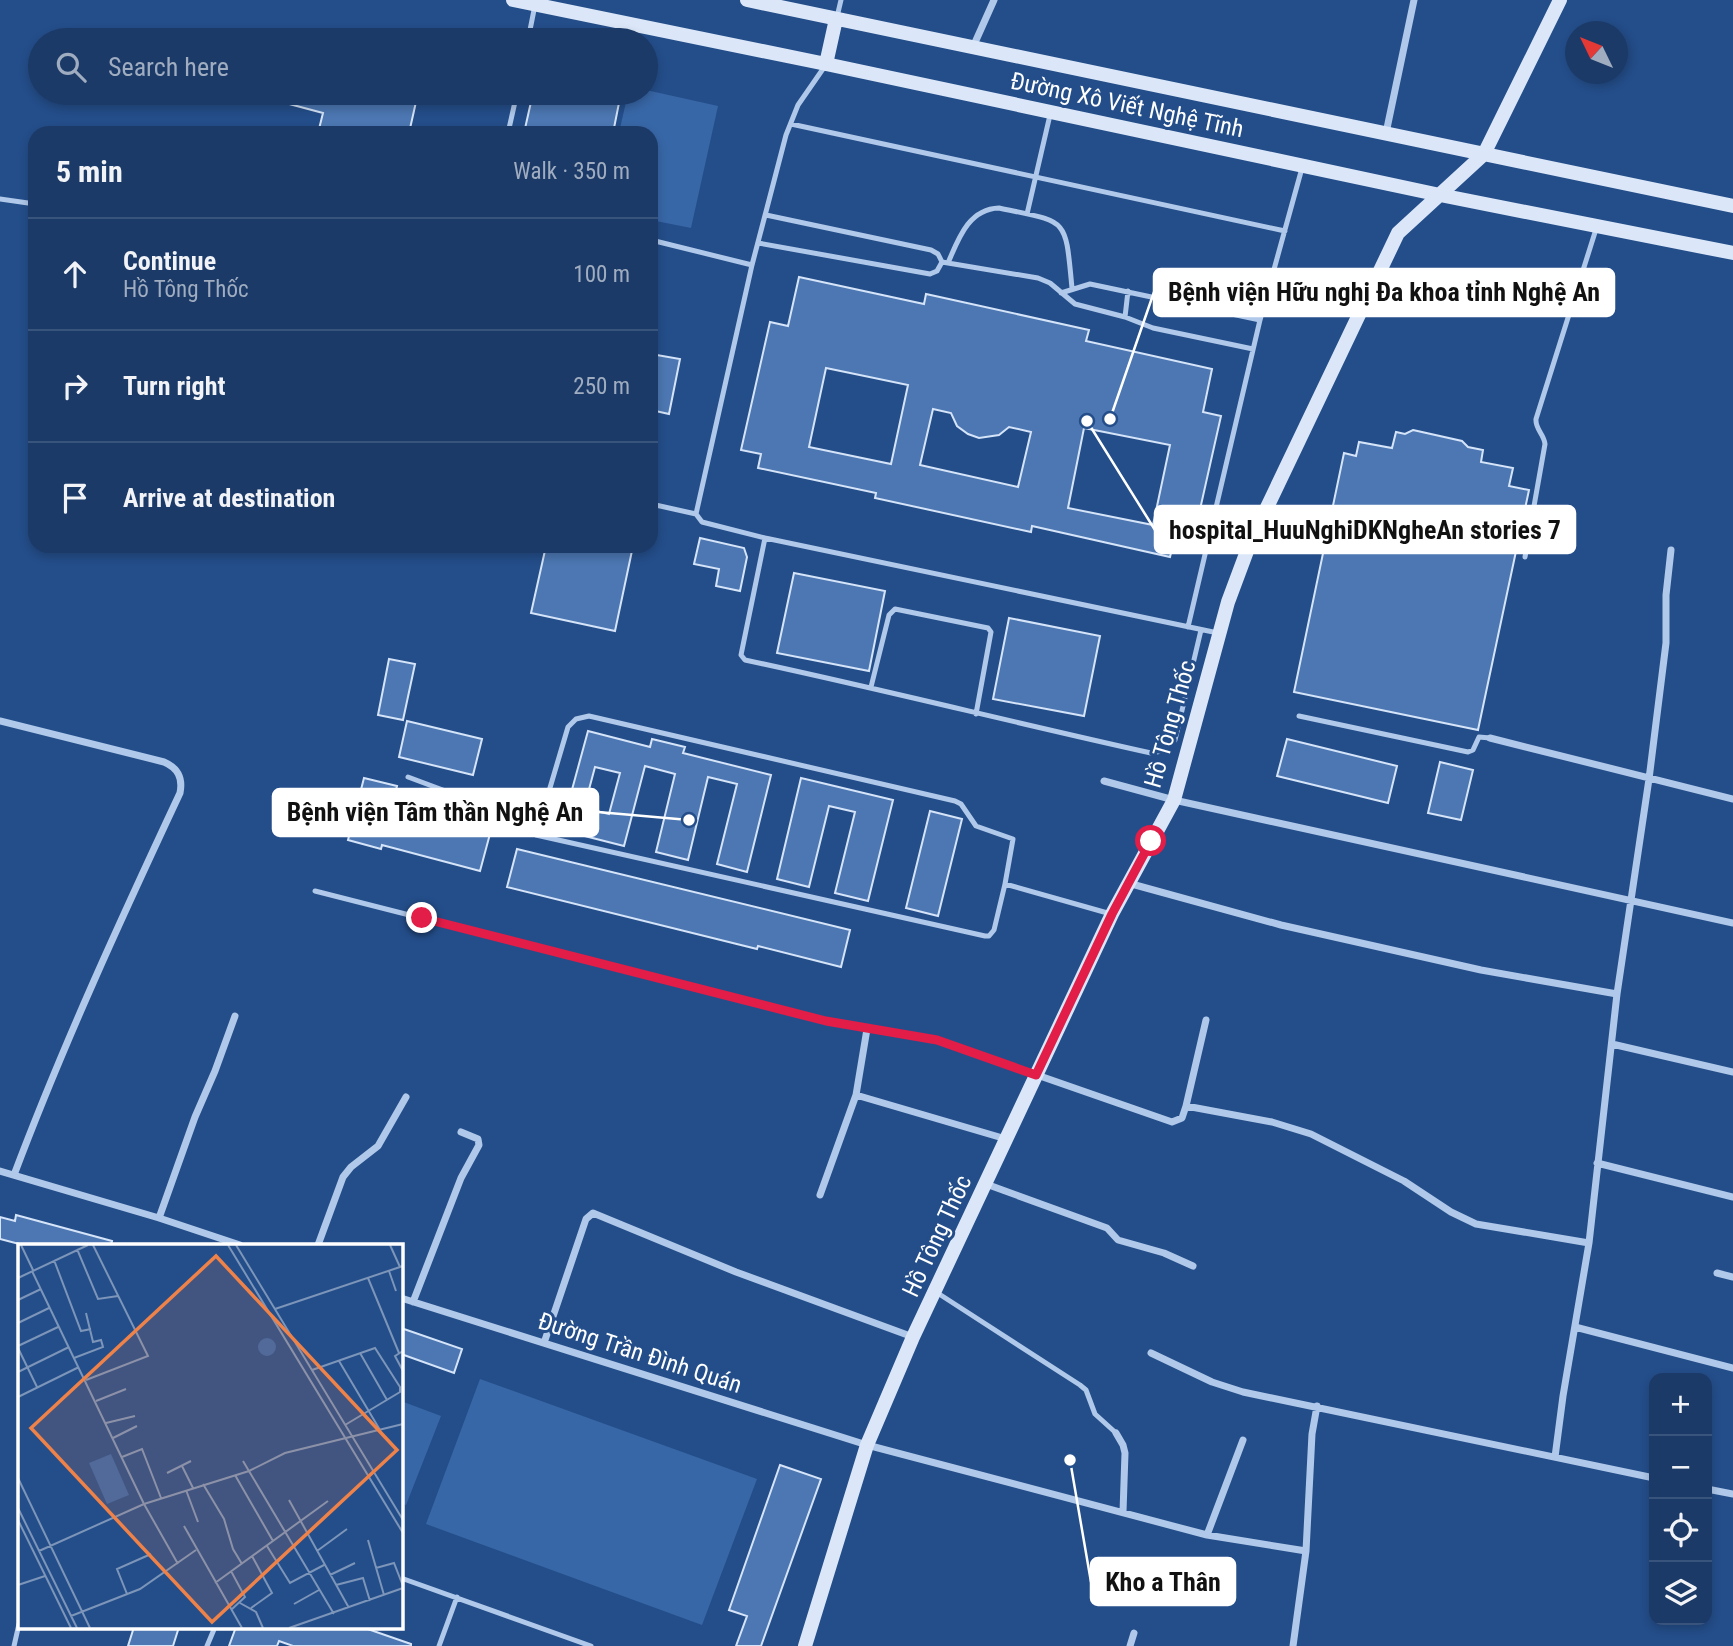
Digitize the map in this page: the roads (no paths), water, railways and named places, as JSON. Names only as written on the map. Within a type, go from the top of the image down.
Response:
[{"type":"main road","name":"Đường Xô Viết Nghệ Tĩnh","points":[[513,0],[648,28]]},
{"type":"main road","name":"Đường Xô Viết Nghệ Tĩnh","points":[[747,0],[1733,206]]},
{"type":"main road","name":"Hồ Tông Thốc","points":[[805,1646],[867,1445],[914,1337],[1112,914],[1174,800],[1219,634],[1238,571],[1250,543],[1398,233],[1484,154],[1560,0]]},
{"type":"main road","points":[[826,64],[836,19]]},
{"type":"main road","name":"Đường Xô Viết Nghệ Tĩnh","points":[[658,30],[1440,195],[1733,253]]},
{"type":"street","points":[[973,47],[994,0]]},
{"type":"street","points":[[1386,134],[1413,0]]},
{"type":"street","points":[[1555,1457],[1588,1243],[1618,993],[1649,779],[1666,643],[1666,595],[1671,550]]},
{"type":"street","points":[[0,721],[164,762],[175,768],[181,782],[180,793],[89,990],[14,1175]]},
{"type":"street","points":[[1490,738],[1733,799]]},
{"type":"street","points":[[1104,780],[1174,800],[1733,923]]},
{"type":"street","points":[[1128,883],[1281,925],[1427,958],[1618,993]]},
{"type":"street","points":[[159,1218],[235,1016]]},
{"type":"street","points":[[1036,1075],[1172,1122],[1182,1118],[1206,1020]]},
{"type":"street","points":[[820,1195],[856,1095],[867,1028]]},
{"type":"street","points":[[1612,1044],[1733,1072]]},
{"type":"street","points":[[856,1095],[1007,1140]]},
{"type":"street","points":[[318,1244],[343,1177],[351,1167],[378,1146],[406,1097]]},
{"type":"street","points":[[1186,1106],[1272,1122],[1311,1134],[1404,1181],[1451,1212],[1476,1224],[1588,1243]]},
{"type":"street","points":[[413,1301],[461,1178],[479,1145],[478,1139],[461,1132]]},
{"type":"street","points":[[1597,1163],[1733,1197]]},
{"type":"street","points":[[0,1171],[237,1244]]},
{"type":"street","points":[[986,1184],[1107,1228],[1118,1240],[1164,1253],[1193,1266]]},
{"type":"street","points":[[544,1343],[586,1219],[593,1213],[736,1272],[914,1337]]},
{"type":"street","points":[[1717,1273],[1733,1277]]},
{"type":"street","name":"Đường Trần Đình Quán","points":[[402,1297],[867,1445],[1207,1535],[1306,1550]]},
{"type":"street","points":[[1575,1327],[1733,1368]]},
{"type":"street","points":[[1151,1353],[1227,1387],[1649,1477]]},
{"type":"street","points":[[1293,1646],[1306,1550],[1312,1434],[1317,1406]]},
{"type":"street","points":[[1116,1433],[1125,1453],[1123,1512]]},
{"type":"street","points":[[1207,1535],[1243,1440]]},
{"type":"street","points":[[1712,1490],[1733,1494]]},
{"type":"street","points":[[1130,1646],[1134,1633]]},
{"type":"lane","points":[[836,19],[841,0]]},
{"type":"lane","points":[[530,28],[535,5]]},
{"type":"lane","points":[[696,514],[752,265],[786,135],[798,105],[826,64]]},
{"type":"lane","points":[[510,126],[514,105]]},
{"type":"lane","points":[[1027,214],[1051,113]]},
{"type":"lane","points":[[791,124],[1285,231]]},
{"type":"lane","points":[[1188,627],[1260,320],[1303,165]]},
{"type":"lane","points":[[0,199],[28,203]]},
{"type":"lane","points":[[758,243],[930,274],[945,263],[962,230],[976,215],[990,208],[999,208],[1054,221],[1066,234],[1072,288]]},
{"type":"lane","points":[[766,215],[931,250],[945,263],[1038,278],[1050,283],[1071,302],[1082,307],[1125,317],[1153,328],[1253,349]]},
{"type":"lane","points":[[1525,557],[1545,444],[1535,424],[1536,419],[1597,226]]},
{"type":"lane","points":[[658,242],[752,265]]},
{"type":"lane","points":[[1061,293],[1090,284],[1260,320]]},
{"type":"lane","points":[[1125,317],[1128,292]]},
{"type":"lane","points":[[658,506],[696,514],[702,522],[765,538],[1219,634]]},
{"type":"lane","points":[[765,538],[742,658],[976,714],[1151,752],[1162,751],[1172,745],[1177,734],[1201,630]]},
{"type":"lane","points":[[871,687],[889,615],[895,609],[988,628],[991,632],[976,714]]},
{"type":"lane","points":[[408,777],[483,805],[519,828],[536,835],[985,936],[989,936],[994,930],[1013,839],[976,826],[956,801],[589,716],[576,719],[566,731],[536,835]]},
{"type":"lane","points":[[1299,716],[1468,752],[1473,750],[1479,737],[1490,738]]},
{"type":"lane","points":[[1004,884],[1112,914]]},
{"type":"lane","points":[[314,891],[826,1021],[937,1040],[1036,1075]]},
{"type":"lane","points":[[936,1292],[1080,1385],[1086,1391],[1095,1414],[1116,1433]]},
{"type":"lane","points":[[402,1578],[591,1646]]},
{"type":"lane","points":[[439,1646],[457,1597]]},
{"type":"lane","points":[[14,1646],[18,1628]]},
{"type":"lane","points":[[208,1646],[215,1628]]},
{"type":"place","name":"Bệnh viện Hữu nghị Đa khoa tỉnh Nghệ An","points":[[1110,419]]},
{"type":"place","name":"hospital_HuuNghiDKNgheAn stories 7","points":[[1087,421]]},
{"type":"place","name":"Bệnh viện Tâm thần Nghệ An","points":[[689,820]]},
{"type":"place","name":"Kho a Thân","points":[[1070,1460]]}]
